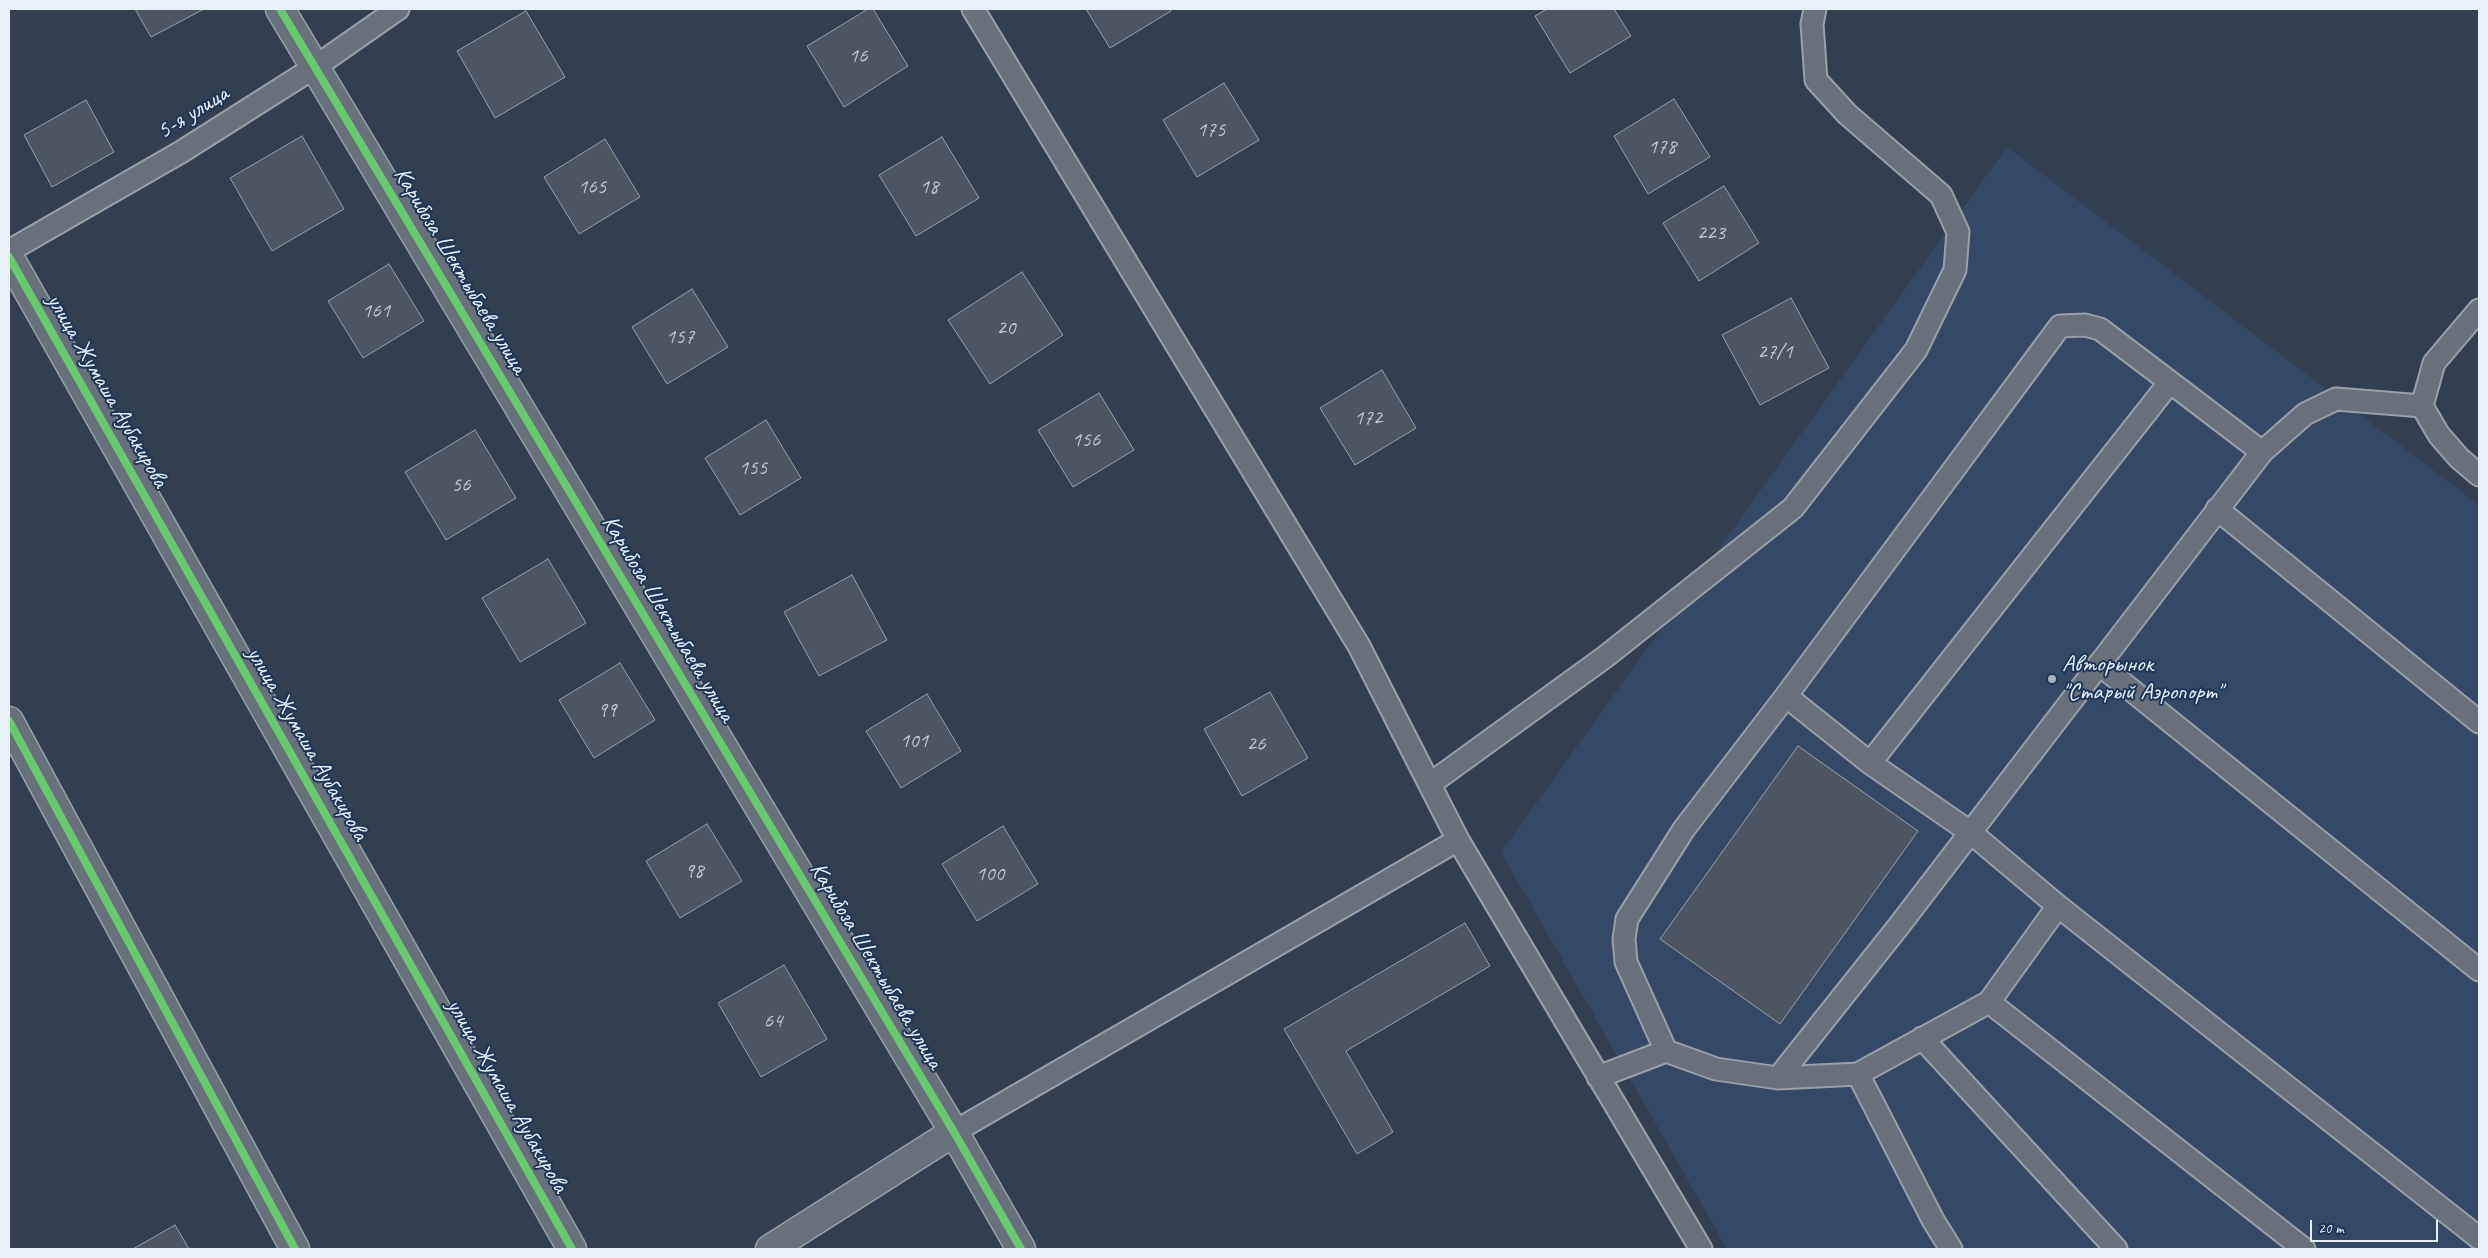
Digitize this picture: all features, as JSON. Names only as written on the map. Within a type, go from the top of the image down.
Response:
[{"type":"street","name":"Карибоза Шектыбаева улица","points":[[280,9],[954,1132],[1021,1249]]},
{"type":"street","name":"улица Жумаша Аубакирова","points":[[9,257],[572,1249]]},
{"type":"street","points":[[9,721],[296,1249]]},
{"type":"street","points":[[770,1249],[954,1132]]},
{"type":"lane","name":"5-я улица","points":[[9,251],[181,152],[315,67],[398,9]]},
{"type":"lane","points":[[973,9],[1359,646],[1458,840],[1701,1249]]},
{"type":"lane","points":[[1430,784],[1605,657],[1793,508],[1916,350],[1956,270],[1958,232],[1941,195],[1847,114],[1816,80],[1812,24],[1815,9]]},
{"type":"lane","points":[[2479,310],[2434,363],[2422,406],[2444,441],[2459,458],[2479,474]]},
{"type":"lane","points":[[1666,1050],[1626,962],[1624,939],[1627,919],[1684,829],[1786,696],[2060,326],[2085,325],[2100,329],[2262,452]]},
{"type":"lane","points":[[1870,762],[2170,382]]},
{"type":"lane","points":[[1778,1078],[1898,927],[2262,452],[2305,414],[2336,399],[2422,406]]},
{"type":"lane","points":[[2217,509],[2479,722]]},
{"type":"lane","points":[[2099,664],[2479,970]]},
{"type":"lane","points":[[1786,696],[1870,762],[1970,832],[2058,906],[2479,1238]]},
{"type":"lane","points":[[954,1132],[1458,840]]},
{"type":"lane","points":[[1598,1077],[1666,1050],[1716,1069],[1778,1078],[1858,1074],[1989,1002],[2058,906]]},
{"type":"lane","points":[[1989,1002],[2304,1249]]},
{"type":"lane","points":[[1922,1038],[2116,1249]]},
{"type":"lane","points":[[1858,1074],[1933,1220],[1951,1249]]},
{"type":"shaded area","name":"Авторынок \"Старый Аэропорт\"","points":[[2007,147],[2479,505],[2479,1249],[1727,1249],[1501,852]]},
{"type":"building","points":[[135,9],[204,9],[151,37]]},
{"type":"building","points":[[868,9],[873,9],[908,66],[844,107],[807,46]]},
{"type":"building","points":[[1086,9],[1170,9],[1171,11],[1110,48]]},
{"type":"building","points":[[1547,9],[1614,9],[1631,36],[1570,73],[1535,16]]},
{"type":"building","points":[[526,11],[565,77],[495,118],[457,51]]},
{"type":"building","points":[[1224,83],[1259,140],[1197,177],[1163,120]]},
{"type":"building","points":[[1674,99],[1710,157],[1648,194],[1614,136]]},
{"type":"building","points":[[86,100],[114,152],[52,187],[24,135]]},
{"type":"building","points":[[302,136],[344,209],[272,251],[230,178]]},
{"type":"building","points":[[942,137],[979,198],[916,236],[879,175]]},
{"type":"building","points":[[605,139],[640,197],[579,234],[544,177]]},
{"type":"building","points":[[1724,186],[1759,243],[1699,281],[1663,223]]},
{"type":"building","points":[[389,264],[424,321],[363,358],[328,301]]},
{"type":"building","points":[[1022,272],[1063,335],[990,384],[948,320]]},
{"type":"building","points":[[692,289],[728,347],[667,384],[632,327]]},
{"type":"building","points":[[1791,298],[1829,368],[1760,405],[1722,335]]},
{"type":"building","points":[[1382,370],[1416,428],[1355,465],[1320,408]]},
{"type":"building","points":[[1099,393],[1134,450],[1073,487],[1038,430]]},
{"type":"building","points":[[766,420],[801,478],[740,515],[705,458]]},
{"type":"building","points":[[475,430],[516,498],[446,540],[405,472]]},
{"type":"building","points":[[548,559],[586,623],[520,662],[482,598]]},
{"type":"building","points":[[852,575],[887,640],[819,676],[784,612]]},
{"type":"building","points":[[620,663],[655,720],[594,758],[559,700]]},
{"type":"building","points":[[1270,692],[1308,758],[1242,796],[1204,729]]},
{"type":"building","points":[[927,694],[961,751],[901,788],[866,731]]},
{"type":"building","points":[[1798,746],[1918,831],[1780,1024],[1660,939]]},
{"type":"building","points":[[707,824],[742,881],[680,918],[646,861]]},
{"type":"building","points":[[1003,826],[1038,884],[977,921],[942,864]]},
{"type":"building","points":[[1465,923],[1490,966],[1346,1051],[1393,1132],[1357,1154],[1284,1029]]},
{"type":"building","points":[[784,965],[827,1039],[761,1077],[718,1003]]},
{"type":"building","points":[[175,1225],[189,1249],[133,1249]]},
{"type":"cycle path","points":[[280,9],[954,1132],[1021,1249]]},
{"type":"cycle path","points":[[9,257],[572,1249]]},
{"type":"cycle path","points":[[9,721],[295,1249]]},
{"type":"place","name":"Авторынок \"Старый Аэропорт\"","points":[[2052,679]]}]
